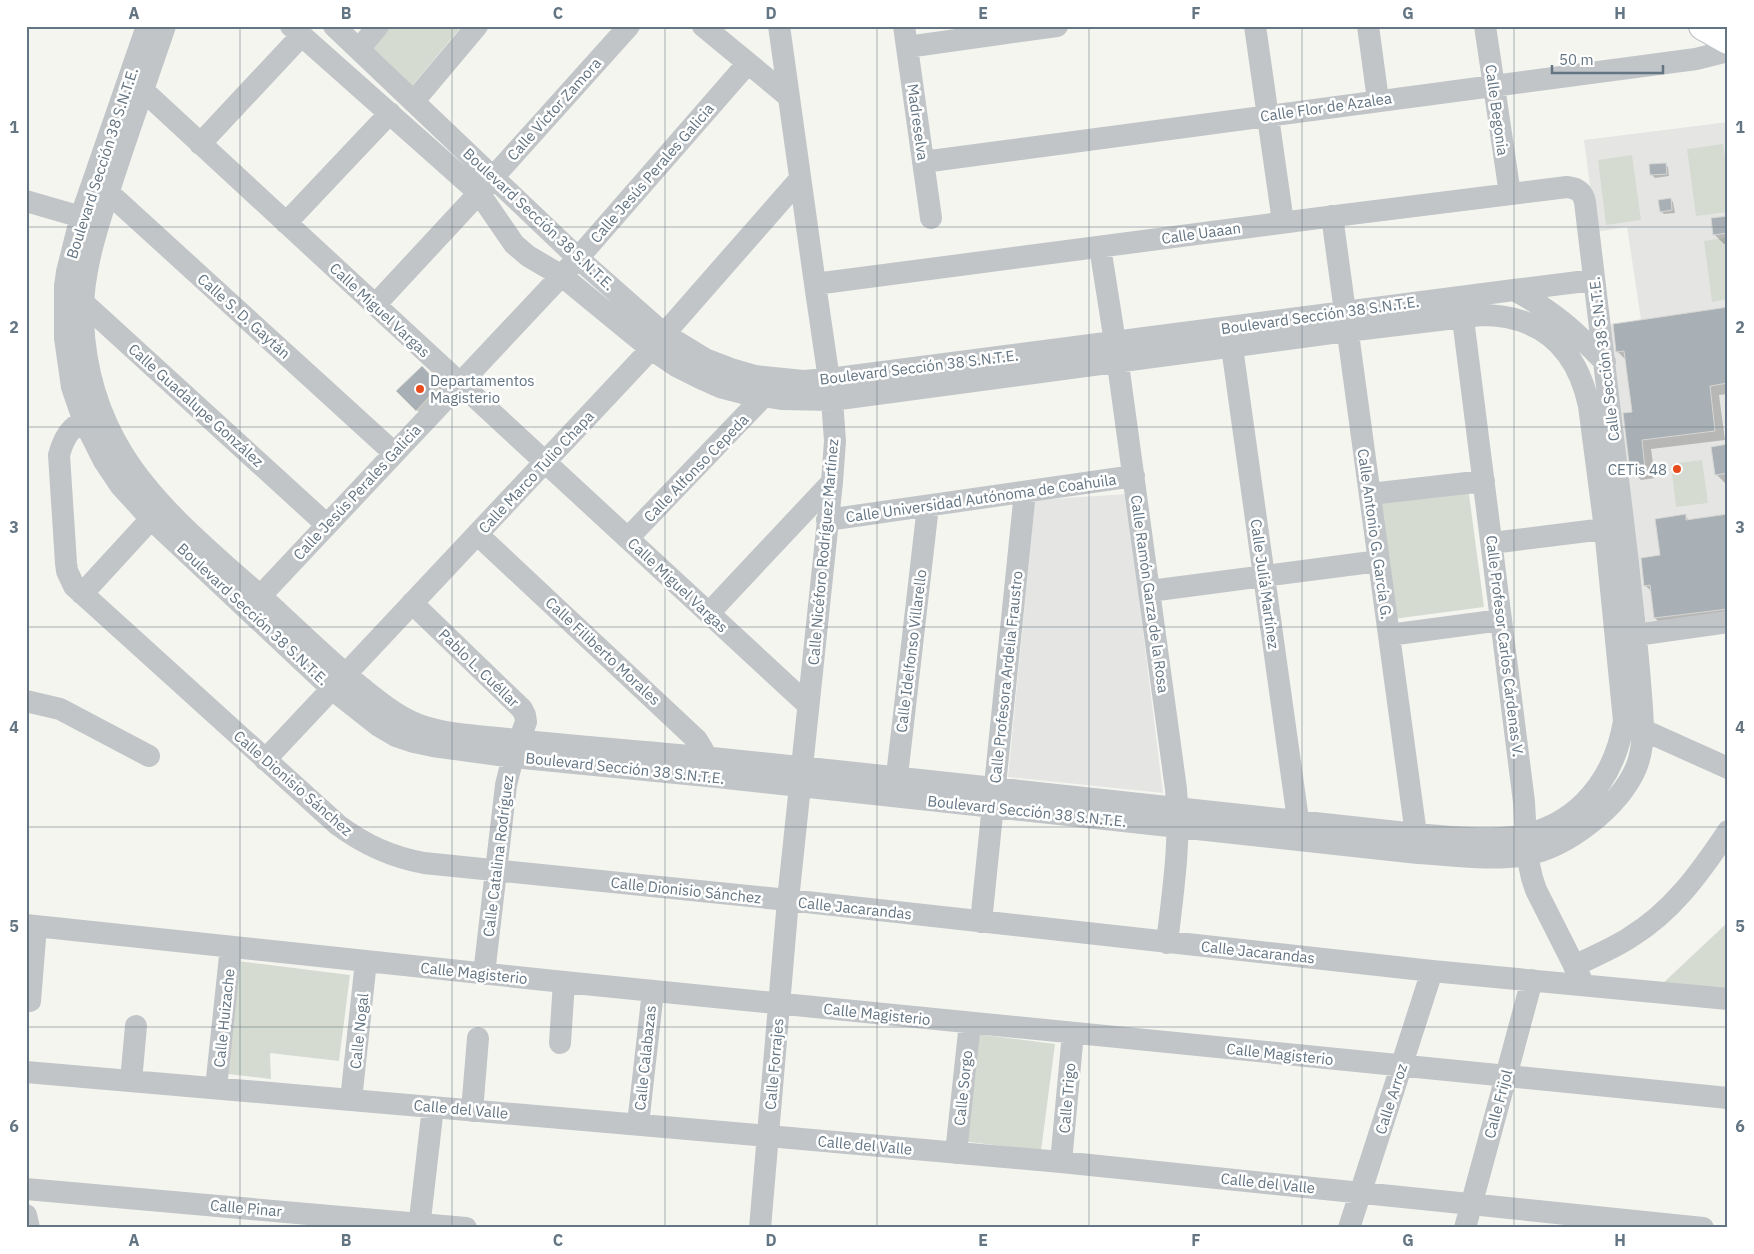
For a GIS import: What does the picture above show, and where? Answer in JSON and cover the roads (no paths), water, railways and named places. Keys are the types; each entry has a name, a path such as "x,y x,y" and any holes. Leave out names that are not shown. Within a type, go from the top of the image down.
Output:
{"main road":[{"path":"1703,26 1728,40"}],"street":[{"name":"Boulevard Sección 38 S.N.T.E.","path":"136,84 147,26"},
{"name":"Boulevard Sección 38 S.N.T.E.","path":"165,26 136,84 90,219 67,272 64,338 72,387 138,476 157,512 339,681 379,726 396,736 434,746 516,749 713,767 1300,830 1417,844 1484,858 1527,844 1572,836 1594,821 1613,803 1636,768 1642,747 1633,726"},
{"name":"Boulevard Sección 38 S.N.T.E.","path":"334,26 414,101 487,184 514,244 528,256 562,276 658,342 755,376 803,381 831,390"},
{"path":"358,50 378,26"},
{"path":"414,101 477,26"},
{"name":"Calle Víctor Zamora","path":"375,305 629,26"},
{"path":"703,26 789,97"},
{"name":"Calle Nicéforo Rodríguez Martínez","path":"779,26 831,390 835,440 788,900"},
{"path":"906,37 1057,26"},
{"path":"1255,26 1283,222"},
{"path":"1368,26 1378,100"},
{"name":"Calle Begonia","path":"1485,26 1510,194"},
{"name":"Boulevard Sección 38 S.N.T.E.","path":"296,31 390,113 487,184 578,258 658,342 676,366 720,387 763,397 806,401 831,390 1461,307 1514,290 1594,280"},
{"path":"200,144 296,31"},
{"name":"Madreselva","path":"906,37 931,218"},
{"name":"Calle Flor de Azalea","path":"923,162 1696,59 1728,51"},
{"name":"Calle Jesús Perales Galicia","path":"254,603 562,276 748,63"},
{"name":"Calle Miguel Vargas","path":"136,84 808,705"},
{"path":"286,223 390,113"},
{"name":"Calle Marco Tulio Chapa","path":"265,760 658,342 800,179"},
{"name":"Calle S. D. Gaytán","path":"101,186 394,453"},
{"name":"Calle Uaaan","path":"815,284 1283,222 1567,187 1575,188 1584,197"},
{"name":"Calle Sección 38 S.N.T.E.","path":"1584,197 1605,362 1614,528 1633,726"},
{"path":"26,201 90,219"},
{"name":"Calle Antonio G. García G.","path":"1332,216 1417,844"},
{"name":"Boulevard Sección 38 S.N.T.E.","path":"90,219 90,261 83,302 92,415"},
{"name":"Calle Ramón Garza de la Rosa","path":"1100,247 1117,353 1150,591 1178,818 1178,848 1167,943"},
{"name":"Calle Guadalupe González","path":"65,286 327,525"},
{"path":"1514,290 1534,300 1564,322 1605,362"},
{"name":"Boulevard Sección 38 S.N.T.E.","path":"1461,307 1513,318 1537,327 1558,342"},
{"name":"Calle Profesor Carlos Cárdenas V.","path":"1461,307 1524,802 1529,867 1536,890 1579,975"},
{"name":"Calle Juliá Martínez","path":"1230,337 1300,830"},
{"name":"Calle Sección 38 S.N.T.E.","path":"1558,342 1576,366 1586,391 1636,635 1633,726"},
{"name":"Calle Alfonso Cepeda","path":"628,538 763,397"},
{"name":"Calle Dionisio Sánchez","path":"92,415 68,432 62,442 59,455 67,571 74,586 338,825 369,846 404,860 424,864 788,900"},
{"name":"Calle Universidad Autónoma de Coahuila","path":"827,520 1134,476"},
{"path":"1370,494 1484,481"},
{"path":"709,613 832,482"},
{"name":"Calle Profesora Ardelia Fraustro","path":"981,922 1025,492"},
{"name":"Calle Idelfonso Villarello","path":"895,787 928,506"},
{"path":"82,594 157,512"},
{"path":"1492,544 1614,528"},
{"name":"Calle Filiberto Morales","path":"478,534 697,740 713,767"},
{"path":"1150,591 1379,561"},
{"name":"Pablo L. Cuéllar","path":"412,603 522,709 526,722 516,749"},
{"path":"1390,635 1501,620"},
{"path":"1636,635 1728,622"},
{"path":"26,701 60,709 149,756"},
{"path":"1633,726 1728,768"},
{"name":"Calle Catalina Rodríguez","path":"484,974 506,785 516,749"},
{"path":"1579,975 1647,926 1670,906 1690,885 1728,831"},
{"name":"Calle Jacarandas","path":"788,900 1432,971 1532,980 1579,975 1728,999"},
{"name":"Calle Forrajes","path":"760,1228 788,900"},
{"path":"30,1001 31,925"},
{"name":"Calle Magisterio","path":"31,925 484,974 1728,1098"},
{"name":"Calle Huizache","path":"216,1088 231,947"},
{"name":"Calle Nogal","path":"351,1100 366,961"},
{"name":"Calle Arroz","path":"1349,1228 1432,971"},
{"name":"Calle Frijol","path":"1465,1228 1532,980"},
{"path":"560,1043 564,982"},
{"name":"Calle Calabazas","path":"638,1124 652,991"},
{"name":"Calle Sorgo","path":"956,1153 970,1023"},
{"path":"132,1081 136,1026"},
{"name":"Calle Trigo","path":"1062,1162 1073,1033"},
{"path":"472,1110 478,1038"},
{"name":"Calle del Valle","path":"26,1072 1062,1162 1703,1228"},
{"path":"420,1226 432,1107"},
{"name":"Calle Pinar","path":"26,1189 420,1226 466,1228"},
{"path":"26,1216 29,1228"}],"place":[{"name":"Departamentos Magisterio","path":"420,389"},
{"name":"CETis 48","path":"1677,469"}]}
